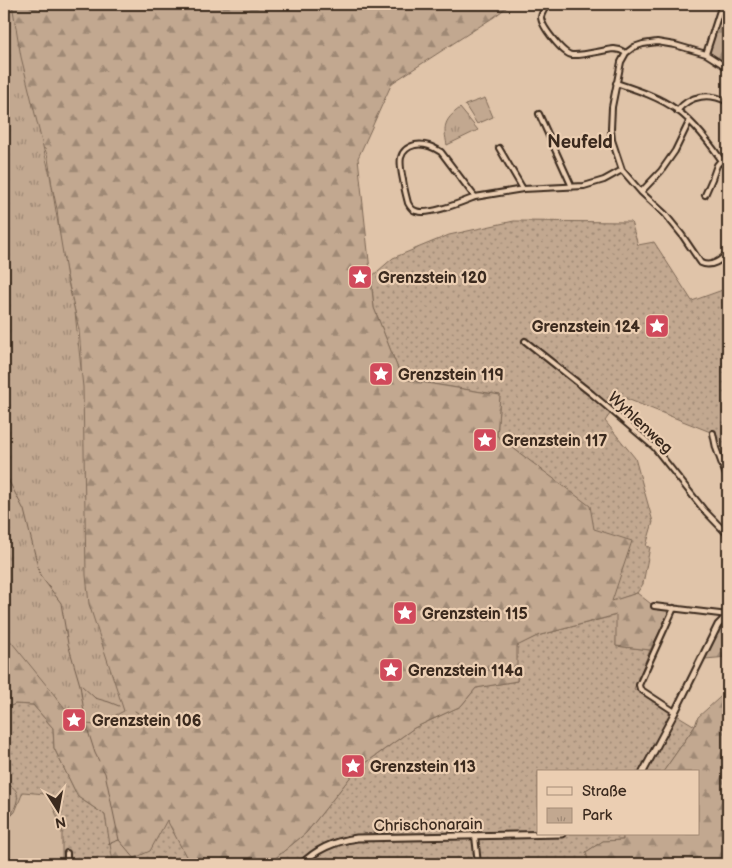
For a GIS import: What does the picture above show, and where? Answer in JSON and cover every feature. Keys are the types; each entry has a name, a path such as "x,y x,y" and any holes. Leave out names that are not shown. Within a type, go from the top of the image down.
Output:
{"street":[{"path":"548,4 541,16 542,23 564,51 573,55 614,49 626,54"},
{"path":"706,54 722,4"},
{"path":"728,68 706,54 675,45 656,42 634,47 621,62 610,120 612,140 622,170 641,192 665,214 701,263 705,265 714,264 728,252"},
{"path":"616,82 646,93 677,111 711,144 728,170"},
{"path":"677,111 683,103 695,98 714,98 728,102"},
{"path":"538,114 572,187"},
{"path":"641,192 661,171 675,151 689,122"},
{"path":"475,197 441,152 435,148 419,144 410,146 403,152 400,158 400,165 408,203 415,211 422,213 442,209 475,197 523,188 572,187 594,184 622,170"},
{"path":"499,148 523,188"},
{"path":"705,195 717,165 722,159"},
{"name":"Wyhlenweg","path":"525,341 592,394 654,447 704,510 728,535"},
{"path":"713,433 716,448 728,481"},
{"path":"654,606 728,615"},
{"path":"674,608 639,685 640,689 675,712"},
{"path":"644,770 718,625 728,615"},
{"name":"Chrischonarain","path":"302,864 308,858 333,843 357,838 537,835"},
{"path":"476,836 478,864"},
{"path":"67,853 67,864"}],"shaded area":[{"path":"23,792 45,794 49,797 62,829 62,864 4,864 4,830 9,818 15,812"}],"green space":[{"path":"4,4 511,4 392,83 358,158 374,308 402,379 500,395 497,436 590,506 594,529 632,541 612,601 637,593 655,607 671,610 650,650 616,646 616,615 537,636 517,646 517,681 476,688 461,706 414,728 356,770 306,833 268,864 190,864 167,820 150,851 126,862 113,862 105,815 78,797 54,748 53,728 33,705 15,704 4,709 4,211 81,378 81,354 79,330 61,249 57,209 48,158 45,149 36,144"},
{"path":"4,4 12,4 21,57 50,175 67,278 75,312 83,387 86,575 89,604 124,711 96,725 77,723 4,633"},
{"path":"722,4 728,4 728,68 706,54"},
{"path":"485,98 493,117 477,124 465,105"},
{"path":"460,108 478,130 447,145 446,124 451,116"},
{"path":"514,221 631,222 638,245 654,242 692,301 728,288 728,480 713,433 622,397 605,421 635,458 653,522 646,546 650,547 643,584 637,593 611,602 589,506 497,436 500,395 402,379 374,308 371,277 393,258 449,235"},
{"path":"617,615 616,646 650,650 634,689 695,726 664,770 537,770 537,836 623,836 623,840 603,841 586,852 589,864 268,864 306,833 356,770 414,728 461,706 476,688 517,681 516,646 537,636"},
{"path":"728,621 728,657 705,659 721,626"},
{"path":"728,690 728,864 589,864 586,852 603,841 623,840 623,836 700,836 700,770 664,770 695,726 698,717"},
{"path":"15,704 33,705 53,728 54,748 78,797 105,815 114,861 167,819 190,864 62,864 62,829 49,796 45,794 23,792 15,812 9,818 17,802 8,785 4,784 4,709"},
{"path":"4,784 16,791 17,797 14,810 4,829"}],"waterway":[{"path":"4,472 24,510 40,575 61,603 68,644 80,685 88,731 99,761"},
{"path":"81,685 95,698 119,706"},
{"path":"102,768 105,773 119,840 137,861"},
{"path":"108,844 119,840"}],"place":[{"name":"Grenzstein 120","path":"360,277"},
{"name":"Grenzstein 124","path":"657,326"},
{"name":"Grenzstein 119","path":"381,374"},
{"name":"Grenzstein 117","path":"485,440"},
{"name":"Grenzstein 115","path":"405,613"},
{"name":"Grenzstein 114a","path":"391,670"},
{"name":"Grenzstein 106","path":"74,720"},
{"name":"Grenzstein 113","path":"353,766"}],"district":[{"name":"Neufeld","path":"580,142"}]}
